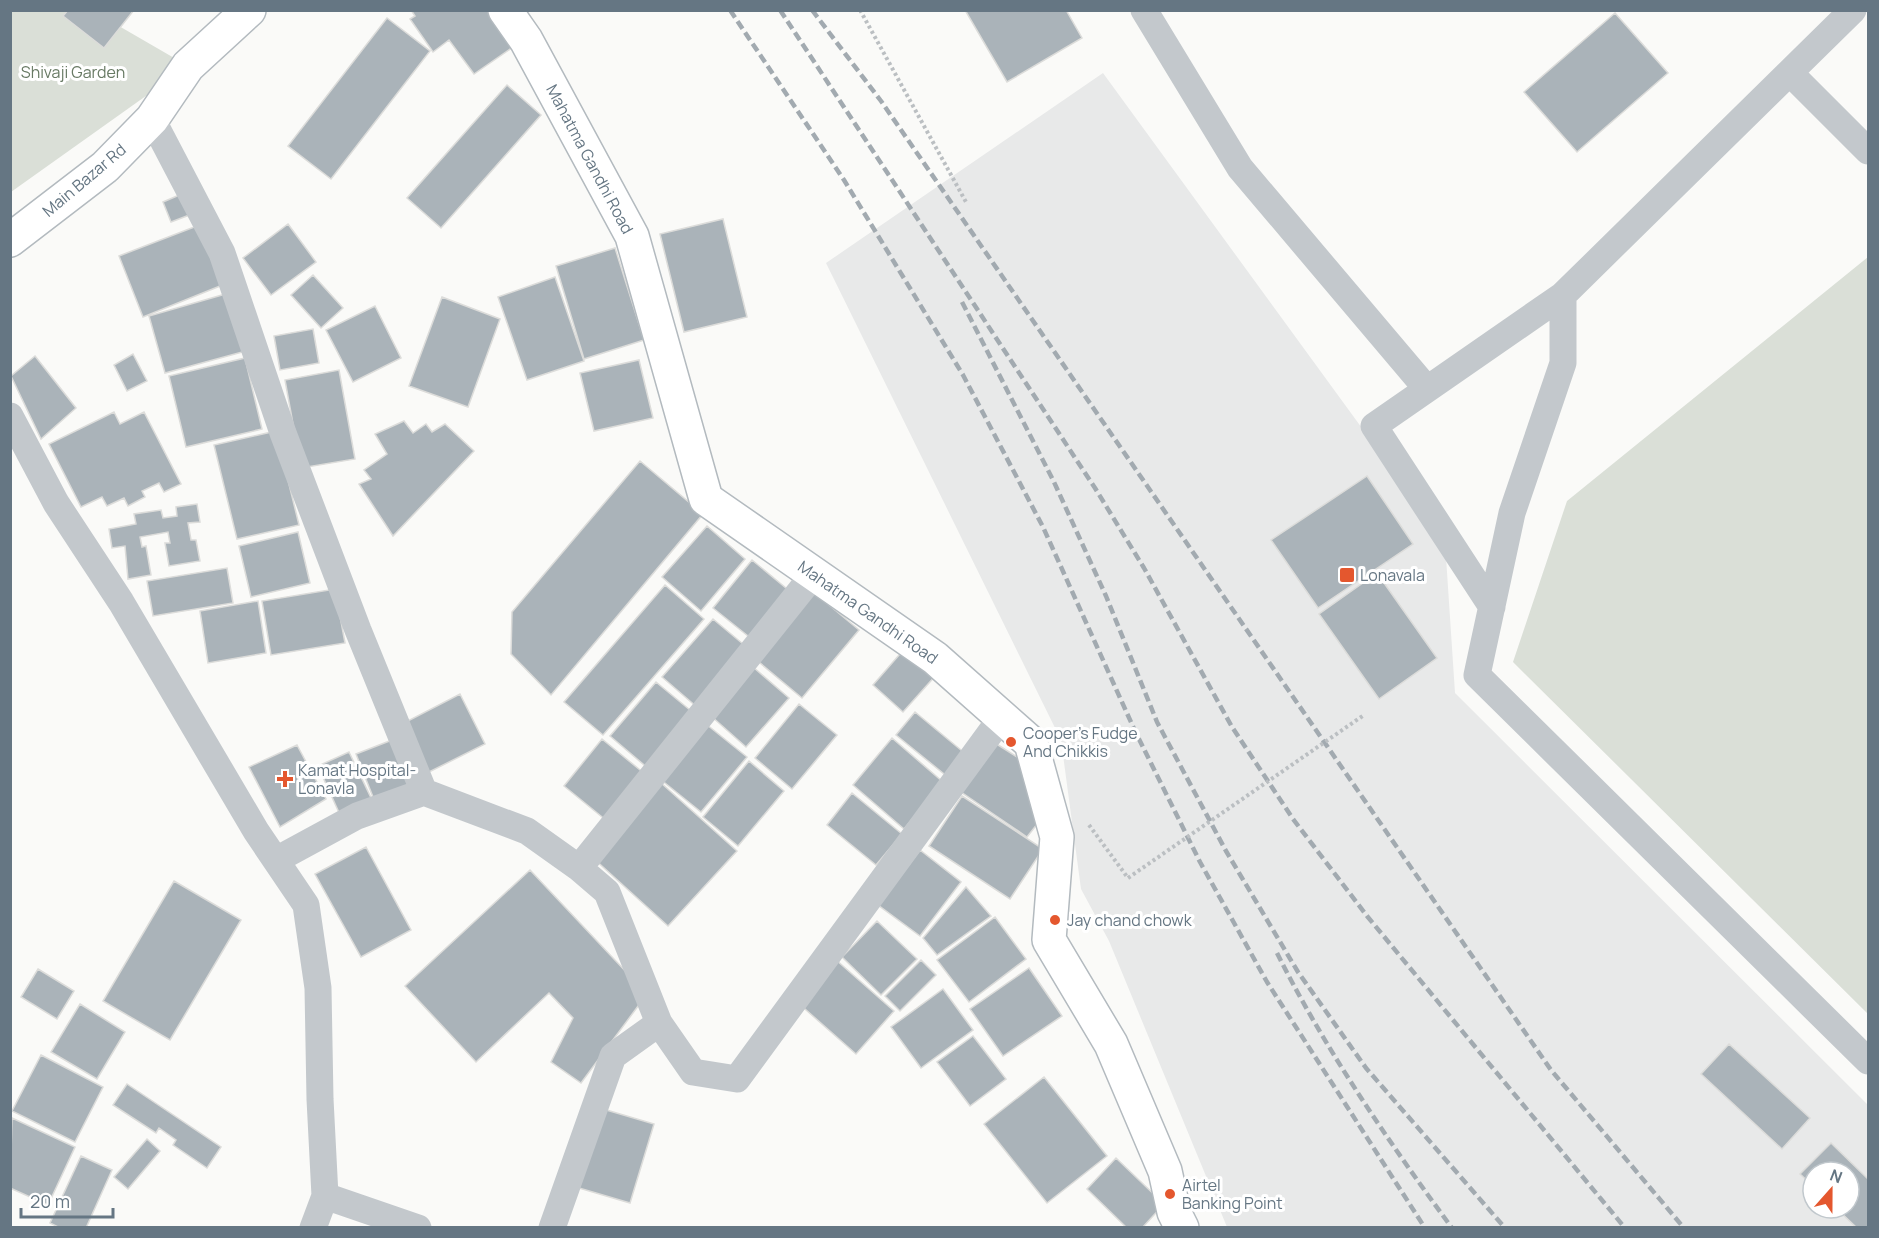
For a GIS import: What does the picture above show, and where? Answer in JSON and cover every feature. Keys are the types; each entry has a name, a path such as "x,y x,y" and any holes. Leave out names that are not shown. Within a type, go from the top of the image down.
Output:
{"main road":[{"name":"Main Bazar Rd","path":"10,240 105,167 152,119 188,66 249,10"},
{"name":"Mahatma Gandhi Road","path":"505,10 526,40 632,236 706,499 935,657 1030,743 1057,837 1049,940 1111,1044 1165,1171 1174,1222"}],"street":[{"path":"1144,10 1240,168 1427,389"},
{"path":"1492,607 1374,426 1563,295 1791,74 1853,10"},
{"path":"1791,74 1869,152"},
{"path":"152,119 222,253 287,444 358,630 424,792"},
{"path":"1563,295 1563,363 1512,513 1477,675 1869,1061"},
{"path":"10,416 56,503 121,602 194,730 306,905 318,988 325,1196 313,1227"},
{"path":"579,868 814,574"},
{"path":"276,860 357,816 424,792 527,831 579,868 607,892 659,1023 693,1072 737,1079 1002,717"},
{"path":"552,1227 613,1056 659,1023"},
{"path":"325,1196 418,1227"}],"path":[{"path":"860,10 966,202"},
{"path":"1086,822 1128,878 1364,716"}],"shaded area":[{"path":"1103,73 1445,542 1455,693 1868,1105 1868,1227 1227,1227 1109,941 1081,889 1061,740 826,263"}],"green space":[{"name":"Shivaji Garden","path":"11,11 93,11 188,66 11,192"},
{"path":"1868,257 1868,1014 1513,662 1567,501"}],"building":[{"path":"68,10 134,10 104,48 63,16"},
{"path":"411,10 491,10 516,45 474,74 449,40 433,52 410,19 415,16"},
{"path":"965,10 1066,10 1082,38 1007,82"},
{"path":"1615,13 1668,73 1577,152 1524,92"},
{"path":"387,18 430,51 331,179 288,146"},
{"path":"507,85 541,115 441,228 407,198"},
{"path":"184,193 192,214 171,222 163,202"},
{"path":"723,219 747,317 684,332 660,234"},
{"path":"202,224 225,284 143,317 119,256"},
{"path":"288,224 316,262 271,295 243,258"},
{"path":"615,248 644,340 584,359 556,266"},
{"path":"313,275 343,308 321,328 291,295"},
{"path":"555,277 584,361 527,380 498,297"},
{"path":"229,293 246,351 165,373 149,316"},
{"path":"442,297 500,319 468,407 409,386"},
{"path":"375,306 401,358 353,382 326,330"},
{"path":"313,329 319,363 280,370 274,336"},
{"path":"133,354 147,381 127,391 114,365"},
{"path":"35,356 76,408 41,439 11,376"},
{"path":"245,358 262,429 186,447 169,376"},
{"path":"639,360 653,418 594,431 580,373"},
{"path":"339,370 355,459 301,468 285,380"},
{"path":"114,412 120,424 144,412 181,484 164,492 159,483 142,491 145,497 128,506 124,498 107,506 102,497 81,507 49,444"},
{"path":"404,421 413,433 426,424 432,432 445,424 474,451 393,536 359,484 371,479 364,470 387,454 375,434"},
{"path":"276,431 299,525 237,539 214,445"},
{"path":"640,461 703,514 551,695 511,654 512,612"},
{"path":"1367,476 1413,544 1318,608 1271,540"},
{"path":"197,504 200,522 188,523 191,540 196,540 200,561 169,566 165,543 170,543 168,532 140,537 142,547 146,546 151,575 128,579 125,546 112,548 109,529 136,524 134,514 161,510 163,518 177,516 176,507"},
{"path":"707,526 745,559 701,611 662,577"},
{"path":"298,532 310,583 251,597 239,546"},
{"path":"752,560 792,593 753,640 713,608"},
{"path":"227,568 233,603 153,616 147,581"},
{"path":"1377,573 1437,658 1379,699 1319,614"},
{"path":"665,585 704,619 603,735 564,702"},
{"path":"335,589 345,643 271,655 262,601"},
{"path":"811,590 859,630 802,698 754,658"},
{"path":"258,601 266,653 208,663 200,611"},
{"path":"713,619 749,649 698,708 662,677"},
{"path":"906,647 937,674 903,712 873,685"},
{"path":"753,667 789,698 746,747 711,716"},
{"path":"656,682 696,715 650,770 610,736"},
{"path":"460,694 485,744 425,774 400,725"},
{"path":"799,704 837,735 792,789 755,758"},
{"path":"915,712 967,755 949,778 896,735"},
{"path":"706,724 747,757 701,812 660,779"},
{"path":"892,738 943,782 904,829 853,785"},
{"path":"602,739 645,774 607,821 564,786"},
{"path":"392,740 411,788 375,802 356,754"},
{"path":"995,743 1031,766 1038,823 1027,837 961,792"},
{"path":"297,745 326,799 280,827 249,767"},
{"path":"349,752 373,802 341,817 318,766"},
{"path":"749,761 784,791 738,846 703,817"},
{"path":"660,782 737,851 668,926 592,857"},
{"path":"852,793 902,834 876,865 827,825"},
{"path":"962,796 1043,849 1010,899 929,846"},
{"path":"366,847 411,930 361,957 315,874"},
{"path":"920,850 961,882 920,936 878,905"},
{"path":"530,870 647,994 581,1083 551,1062 573,1018 549,993 476,1062 405,986"},
{"path":"174,881 241,920 170,1040 103,1001"},
{"path":"966,887 991,916 937,955 923,938"},
{"path":"995,917 1026,959 969,1002 937,960"},
{"path":"877,921 917,959 881,995 842,957"},
{"path":"835,959 894,1011 856,1054 797,1002"},
{"path":"921,960 936,975 900,1011 885,996"},
{"path":"1029,968 1062,1016 1003,1056 970,1009"},
{"path":"38,969 74,991 57,1019 21,997"},
{"path":"943,989 973,1030 921,1068 891,1027"},
{"path":"80,1004 125,1032 97,1079 51,1052"},
{"path":"973,1036 1006,1079 970,1106 937,1062"},
{"path":"1729,1044 1810,1118 1782,1149 1701,1074"},
{"path":"41,1055 103,1087 75,1142 12,1111"},
{"path":"1044,1077 1107,1156 1047,1203 984,1124"},
{"path":"127,1084 221,1147 207,1168 173,1145 176,1140 159,1128 156,1133 113,1105"},
{"path":"603,1109 654,1124 630,1203 579,1188"},
{"path":"12,1118 75,1147 48,1205 10,1188"},
{"path":"147,1139 160,1151 128,1189 114,1177"},
{"path":"1831,1143 1848,1160 1814,1160"},
{"path":"81,1156 112,1170 86,1228 60,1228 50,1223"},
{"path":"1116,1158 1164,1204 1142,1228 1127,1228 1087,1189"},
{"path":"1861,1172 1868,1179 1868,1228 1857,1228 1849,1220 1861,1220"}],"railway":[{"path":"730,10 844,180 963,375 1043,527 1135,731 1200,862 1267,982 1425,1228"},
{"path":"780,10 1095,488 1144,568 1232,727 1293,819 1367,916 1625,1228"},
{"path":"812,10 881,101 1551,1070 1684,1228"},
{"path":"962,302 1054,482 1106,596 1157,722 1226,851 1298,972 1366,1068 1505,1228"},
{"path":"1277,953 1358,1094 1452,1228"}],"place":[{"name":"Lonavala","path":"1347,575"},
{"name":"Cooper's Fudge And Chikkis","path":"1011,742"},
{"name":"Kamat Hospital- Lonavla","path":"285,779"},
{"name":"Jay chand chowk","path":"1055,920"},
{"name":"Airtel Banking Point","path":"1170,1194"}]}
